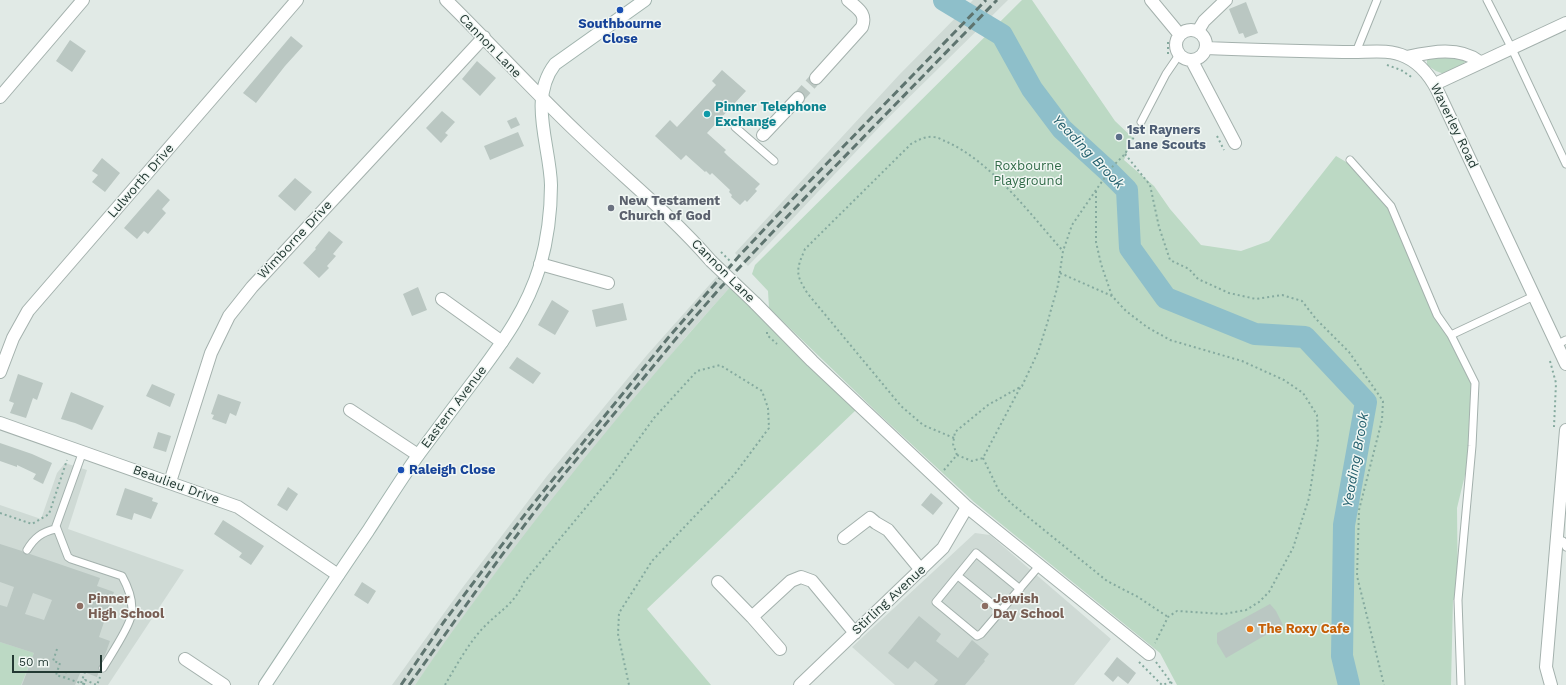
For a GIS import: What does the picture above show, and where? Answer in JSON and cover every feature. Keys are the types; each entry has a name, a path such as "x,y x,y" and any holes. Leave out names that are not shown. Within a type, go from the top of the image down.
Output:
{"street":[{"path":"0,97 83,0"},
{"name":"Lulworth Drive","path":"0,372 13,338 28,311 297,0"},
{"name":"Cannon Lane","path":"446,0 484,37 519,76 661,210 812,362 967,507 1150,654"},
{"name":"Eastern Avenue","path":"265,685 418,455 502,342 527,302 540,264 547,230 551,186 550,164 542,122 542,98 547,75 555,64 645,0"},
{"path":"816,78 862,27 864,14 848,0"},
{"path":"1151,0 1180,35"},
{"path":"1198,31 1204,21 1226,0"},
{"path":"1435,84 1566,23"},
{"path":"1188,30 1198,31 1205,38 1206,48 1201,57 1192,61 1183,59 1179,55 1176,43 1180,35 1188,30"},
{"name":"Wimborne Drive","path":"170,482 211,353 229,316 252,287 484,37"},
{"name":"Waverley Road","path":"1206,48 1356,52 1390,51 1407,57 1423,70 1435,84 1534,296 1562,342 1566,364"},
{"path":"1407,57 1435,52 1459,52 1472,56 1480,62"},
{"path":"1192,61 1234,144"},
{"path":"763,135 798,98"},
{"path":"540,264 608,283"},
{"path":"442,299 502,342"},
{"path":"350,410 418,455"},
{"name":"Beaulieu Drive","path":"0,423 238,507 338,575"},
{"path":"1551,685 1546,667 1561,543 1566,434"},
{"name":"Stirling Avenue","path":"800,685 943,548 967,507"},
{"path":"844,538 870,518 876,524 888,530 921,570"},
{"path":"752,617 787,585 801,577 812,581 855,633"},
{"path":"718,582 780,649"},
{"path":"185,659 224,685"}],"lane":[{"path":"1356,52 1376,0"},
{"path":"1487,0 1512,48 1566,164"},
{"path":"1141,122 1166,74 1179,55"},
{"path":"735,127 774,162"},
{"path":"754,144 763,135"},
{"path":"1350,160 1391,206 1437,315 1451,335 1475,384 1472,446 1458,600 1461,685"},
{"path":"1451,335 1534,296"},
{"path":"27,550 38,536 44,532 54,529 56,526 77,449"},
{"path":"56,526 68,557 122,576 128,590 132,608 131,619 103,668"},
{"path":"1020,589 976,553 936,602 951,616 977,636 981,634 1020,589 1039,566"},
{"path":"958,576 1001,611"}],"path":[{"path":"1022,386 988,406 955,432 953,444 957,455 972,461 983,458 1022,386 1038,352 1060,274 1063,251 1072,226 1096,190 1125,154 1141,122"},
{"path":"954,438 923,425 902,406 808,294 799,281 798,266 806,249 911,144 922,138 935,137 957,146 981,163 1004,185 1063,251"},
{"path":"1125,154 1150,185 1159,227 1170,260 1189,269 1198,279 1229,293 1256,299 1282,295 1302,301 1316,319 1349,352 1383,401 1382,420 1359,510 1357,576 1384,685"},
{"path":"1096,190 1096,242 1101,264 1112,296"},
{"path":"1060,274 1112,296 1126,311 1147,327 1170,340 1242,361 1284,380 1304,393 1317,415 1318,440 1309,498 1293,548 1269,592 1260,602 1246,610 1224,614 1177,611 1168,617 1150,654 1173,685"},
{"path":"445,685 460,659 483,628 506,609 518,595 524,582 612,476 654,418 697,371 720,365 762,391 768,408 769,428 734,475 652,561 619,613 618,634 629,685"},
{"path":"0,514 32,524 49,514 77,449"},
{"path":"942,472 957,455"},
{"path":"983,458 999,491 1012,504 1107,581 1138,597 1168,617"},
{"path":"52,664 58,649"},
{"path":"54,660 60,663 56,675 83,684"},
{"path":"83,684 85,680 97,685 103,668"},
{"path":"64,678 66,672"},
{"path":"83,684 85,672"}],"shaded area":[{"path":"973,0 1008,0 884,122 748,266 735,253 899,75"},
{"path":"719,274 731,286 685,338 491,579 415,685 392,685 460,591 547,476 647,355"},
{"name":"Pinner High School","path":"65,463 87,470 68,529 184,570 108,685 0,685 0,505 41,519 57,473"},
{"name":"Jewish Day School","path":"975,533 990,535 1111,639 1074,685 895,685 852,647"}],"green space":[{"name":"Roxbourne Playground","path":"1022,0 1032,0 1115,121 1133,138 1124,160 1154,186 1170,209 1201,245 1241,251 1269,241 1336,156 1348,163 1391,206 1419,273 1475,383 1472,446 1457,508 1458,600 1453,600 1451,685 1177,685 1160,653 974,502 881,416 769,308 768,291 752,274 755,265"},
{"path":"1427,57 1463,57 1465,61 1464,64 1444,74 1427,65"},
{"path":"731,286 856,410 647,609 711,685 415,685 489,581 527,531 647,382"},
{"path":"0,642 34,653 21,685 0,685"}],"building":[{"path":"1246,2 1258,33 1245,38 1243,33 1239,34 1229,9"},
{"path":"291,36 303,46 256,103 243,93"},
{"path":"70,40 86,51 72,72 56,61"},
{"path":"477,61 496,78 480,96 462,79"},
{"path":"722,70 746,91 707,133 726,150 724,152 728,156 760,184 755,189 757,191 747,202 745,200 740,205 731,197 732,195 729,192 730,190 712,173 710,175 706,171 705,172 686,155 681,160 655,136 670,120 677,127 716,85 712,81"},
{"path":"442,111 455,122 445,133 448,135 441,143 426,128"},
{"path":"516,117 520,125 511,129 507,121"},
{"path":"518,132 524,146 490,160 484,146"},
{"path":"102,158 120,173 105,192 92,182 98,175 92,171"},
{"path":"295,178 312,192 295,211 278,196"},
{"path":"158,189 170,200 162,209 166,213 148,234 144,231 137,239 124,228"},
{"path":"329,231 343,242 333,254 336,256 327,266 329,268 319,278 303,263 316,249 315,248"},
{"path":"418,287 427,310 412,316 403,294"},
{"path":"552,300 569,311 555,335 538,325"},
{"path":"623,303 627,320 596,327 592,310"},
{"path":"517,357 541,373 533,384 509,368"},
{"path":"18,374 43,383 37,400 33,398 26,418 10,413 14,403 9,401"},
{"path":"152,384 175,394 170,407 146,396"},
{"path":"71,392 104,406 92,430 61,419"},
{"path":"218,394 241,402 236,416 230,413 226,424 212,419 214,415 211,414"},
{"path":"158,432 171,436 166,452 153,448"},
{"path":"0,443 32,454 52,463 43,484 33,479 36,474 17,465 17,467 0,461"},
{"path":"288,487 298,494 287,511 277,505"},
{"path":"125,488 153,498 152,501 158,503 151,519 134,513 132,520 116,515"},
{"path":"931,493 943,503 933,515 921,505"},
{"path":"223,520 264,546 251,565 239,557 242,553 214,534"},
{"name":"Pinner High School","path":"0,544 22,551 25,554 30,554 100,578 97,586 114,592 99,637 110,641 99,666 97,677 81,671 75,685 22,685 34,653 0,642 0,605 7,607 14,587 0,582","holes":["33,593 52,600 44,620 25,614"]},
{"path":"362,582 376,591 368,604 354,595"},
{"name":"The Roxy Cafe","path":"1270,604 1276,611 1283,625 1226,658 1217,643 1217,633"},
{"path":"919,616 941,634 936,641 958,658 972,640 989,654 965,685 934,685 938,680 915,661 908,669 888,653"},
{"path":"1117,657 1136,673 1128,684 1118,676 1113,682 1104,674"}],"waterway":[{"name":"Yeading Brook","path":"944,0 1002,35 1032,89 1062,129 1127,190 1130,248 1166,298 1255,334 1305,337 1366,402 1344,525 1342,656 1349,685"}],"tunnel":[{"path":"798,98 816,78"}],"railway":[{"path":"401,685 443,623 529,509 668,338 740,255 803,188 986,0"},
{"path":"409,685 499,559 548,494 679,335 722,286 817,185 997,0"}],"place":[{"name":"Southbourne Close","path":"620,10"},
{"name":"Pinner Telephone Exchange","path":"707,114"},
{"name":"1st Rayners Lane Scouts","path":"1119,137"},
{"name":"New Testament Church of God","path":"611,208"},
{"name":"Raleigh Close","path":"401,470"},
{"name":"Pinner High School","path":"80,606"},
{"name":"Jewish Day School","path":"985,606"},
{"name":"The Roxy Cafe","path":"1250,629"}]}
